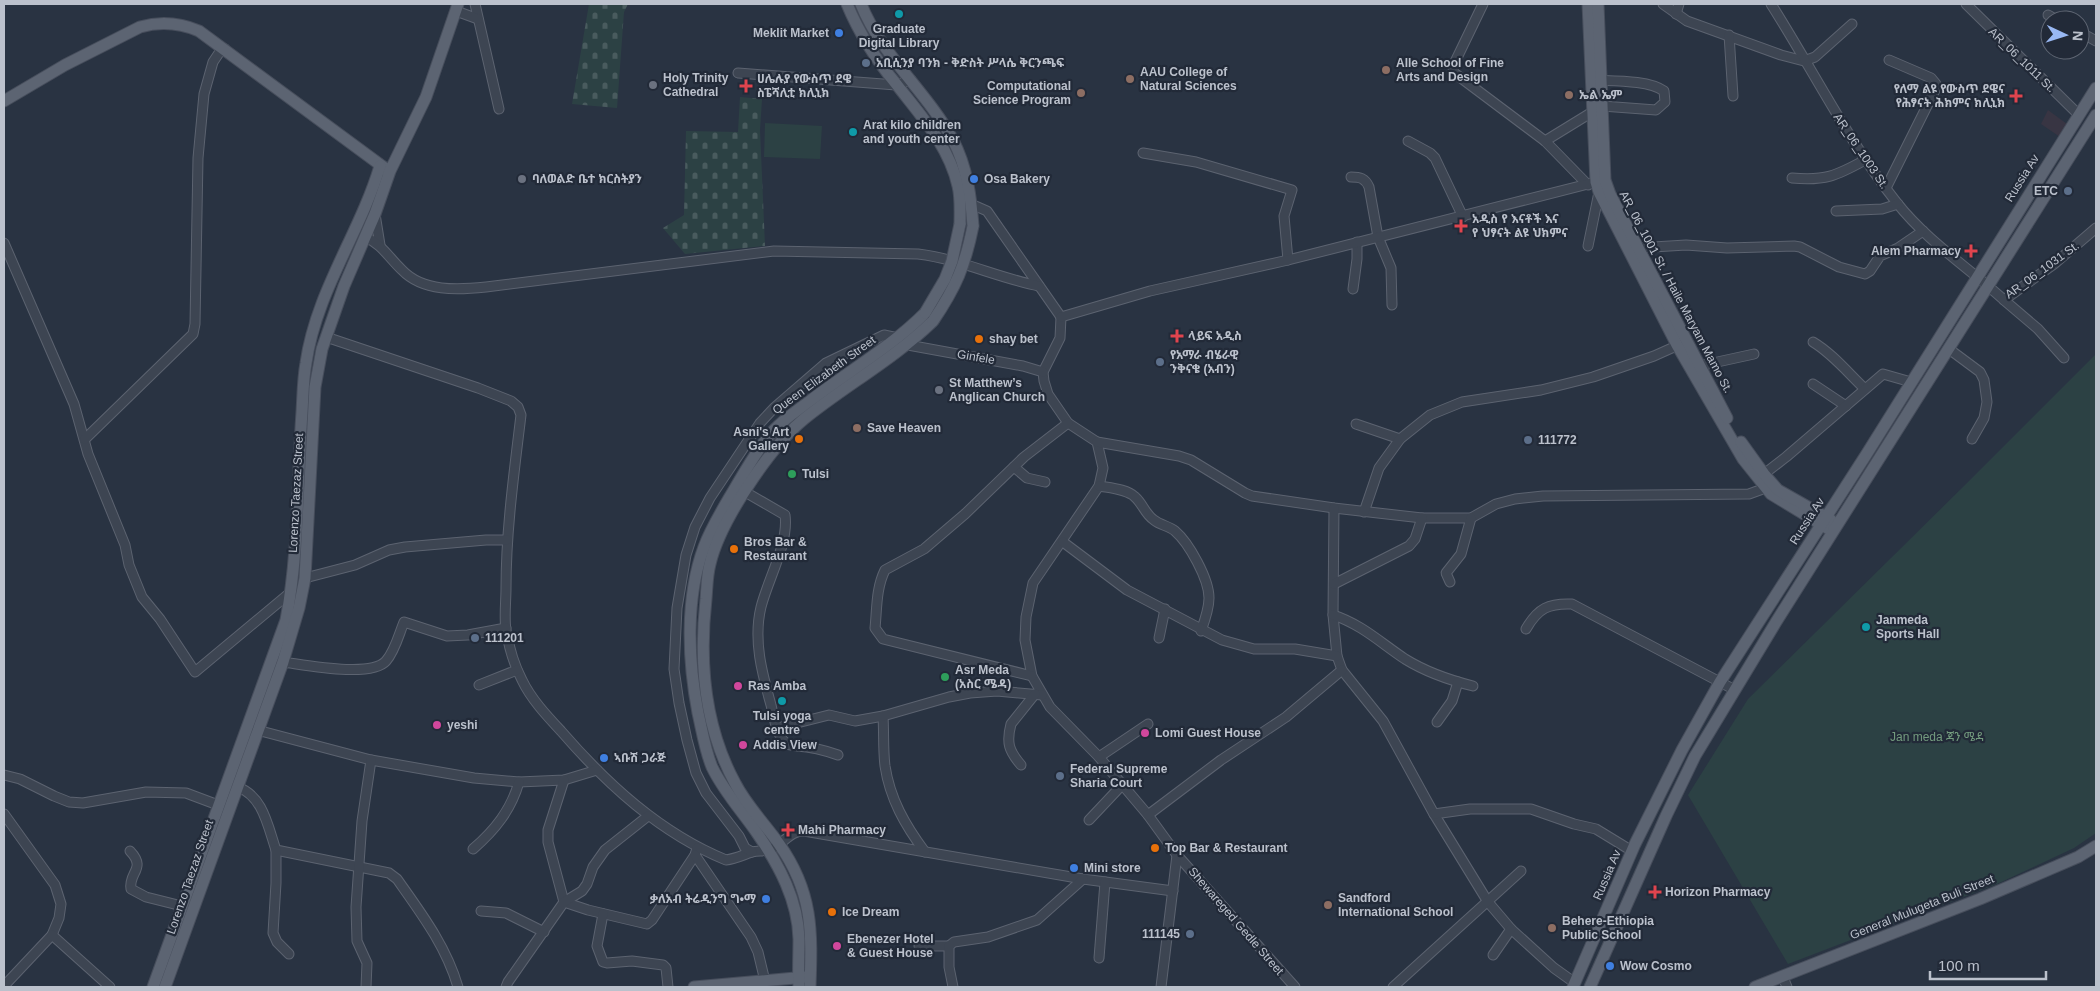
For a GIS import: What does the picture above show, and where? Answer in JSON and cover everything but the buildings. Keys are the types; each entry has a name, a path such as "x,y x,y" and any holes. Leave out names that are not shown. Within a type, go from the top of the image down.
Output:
{"main road":[{"name":"Queen Elizabeth Street","path":"804,982 809,911 803,888 795,869 736,787 726,768 715,734 704,682 702,652 710,564 740,489 759,449 774,430 830,386 929,317 952,261 960,224 958,185 943,149 931,128 896,85 866,41 847,4"},
{"name":"Queen Elizabeth Street","path":"804,982 793,898 784,876 756,830 730,798 712,766 703,737 691,668 692,610 699,561 705,544 740,489 780,443 804,420 908,345 959,280 967,256 973,226 971,204 964,167 954,142 941,121 877,34 861,4"},
{"path":"1588,4 1596,80"},
{"name":"AR_06_1001 St. / Haile Maryam Mamo St.","path":"1598,4 1596,80 1597,185 1610,194 1682,343 1699,366 1709,393 1764,474 1770,487 1778,490 1836,529"},
{"name":"Lorenzo Taezaz Street","path":"153,987 286,620 297,536 306,363 317,317 328,286 367,202 426,97 457,7"},
{"path":"4,101 74,60 127,33 151,24 174,23 199,31 385,168"},
{"name":"Russia Av","path":"1574,985 1632,851 1682,750 1720,682 2096,88"},
{"path":"1590,987 1696,756 1735,690 2096,115"},
{"name":"Lorenzo Taezaz Street","path":"165,987 283,662 299,608 305,578 315,387 326,337 344,286 375,214 385,168"},
{"path":"1597,185 1743,459 1770,487"},
{"path":"205,841 216,846"},
{"name":"General Mulugeta Buli Street","path":"1755,987 1785,982 2078,857 2096,846"},
{"path":"1623,870 1639,877"},
{"path":"694,987 764,981 804,982"}],"street":[{"path":"475,4 499,109"},
{"path":"1483,4 1454,64 1453,72 1545,141 1597,185"},
{"path":"1663,4 1687,21 1781,55 1804,61 1816,57 1852,24"},
{"path":"1676,14 1679,4"},
{"name":"AR_06_1003 St.","path":"1773,4 1835,114 1886,188 1923,231 1976,277"},
{"name":"AR_06_1011 St.","path":"1966,4 2079,115"},
{"path":"457,7 478,19"},
{"path":"1729,35 1733,96"},
{"path":"84,439 193,334 195,324 198,158 204,94 213,62 219,53 225,49"},
{"path":"1886,188 1913,136 1935,90 1936,84 1931,78 1889,60"},
{"path":"738,73 896,85 911,80"},
{"path":"1545,141 1597,108 1656,110 1665,102 1664,91 1658,87 1596,80"},
{"path":"1408,141 1430,153 1435,158 1463,217"},
{"path":"1142,153 1196,162 1292,190 1284,216 1288,260"},
{"path":"1792,178 1816,180 1839,175 1866,160"},
{"path":"1351,176 1361,177 1366,181 1378,237 1390,268 1392,305"},
{"path":"1061,317 1150,291 1288,260 1597,185"},
{"path":"1588,246 1597,185"},
{"path":"971,204 987,211 1061,317 1060,338 1043,372 1048,394 1068,423 1097,442 1179,456 1191,460 1245,494 1334,508 1422,518 1471,518 1496,504 1543,496 1726,495 1749,494 1770,487"},
{"path":"1836,211 1882,209 1898,204"},
{"path":"375,214 380,245"},
{"name":"AR_06_1031 St.","path":"1976,277 2004,300 2065,255 2096,228"},
{"path":"1637,248 1686,245 1727,248 1794,246 1800,247 1839,267 1865,274 1870,271 1880,256 1904,244 1923,231"},
{"path":"365,237 380,245 403,271 417,282 450,288 486,287 774,251 936,256 1017,282 1039,286"},
{"path":"1353,289 1357,242"},
{"path":"4,243 74,404 84,439 125,545 142,597 160,619 195,672 291,592"},
{"path":"2004,300 2038,329 2064,358"},
{"path":"752,852 745,848 739,836 706,793 696,773 687,740 674,669 677,608 686,555 695,527 710,498 760,423 774,408 826,362 884,334 898,338 908,345"},
{"path":"326,337 478,388 511,401 518,407 521,416 507,540 506,628 517,670 523,683 549,718 597,770 648,816 696,852 751,937 758,952 764,981"},
{"path":"1813,342 1832,355 1848,374 1865,389"},
{"path":"1364,512 1380,468 1400,439 1430,415 1462,402 1541,390 1593,378 1654,356 1682,343"},
{"name":"Ginfele","path":"908,345 1023,366 1043,372"},
{"path":"1949,349 1980,372 1984,380 1986,402 1984,418 1972,439"},
{"path":"1699,366 1754,354"},
{"path":"1764,474 1885,374 1911,382"},
{"path":"1813,384 1846,406"},
{"path":"1032,676 883,639 875,628 877,602 885,570 924,549 1014,467 1068,423"},
{"path":"1356,424 1400,439"},
{"name":"Shewareged Gedle Street","path":"1097,442 1103,468 1099,486 1063,542 1042,568 1033,583 1029,596 1025,640 1032,676 1038,694 1099,757 1148,814 1177,854 1295,987"},
{"path":"1014,467 1027,478 1045,482"},
{"path":"1099,486 1131,493 1146,514 1161,525 1174,530 1188,546 1206,580 1209,595 1209,608 1201,631"},
{"path":"740,489 786,515 787,527 761,608 758,630 761,666 777,728 782,738 790,745 816,748 838,755"},
{"path":"1334,508 1333,615 1336,656 1342,670 1383,721 1434,814 1488,902 1511,929 1574,985"},
{"path":"1334,584 1409,546 1415,540 1422,518"},
{"path":"1450,582 1446,573 1461,554 1471,518"},
{"path":"305,578 355,565 389,550 415,545 507,540"},
{"path":"1063,542 1127,590 1201,631 1236,645 1254,649 1295,649 1336,656"},
{"path":"1526,629 1533,617 1542,610 1556,603 1572,604 1735,690"},
{"path":"1159,638 1164,609"},
{"path":"1333,615 1359,626 1421,668 1473,686"},
{"path":"283,662 360,670 375,668 385,662 404,622 447,636 468,635 506,628"},
{"path":"479,685 517,670"},
{"path":"1148,814 1221,760 1286,717 1342,670"},
{"path":"1437,722 1452,701 1458,682"},
{"path":"777,728 829,715 855,721 883,716 949,697 970,693 997,691 1038,694"},
{"path":"1020,765 1008,746 1009,729 1011,724 1038,694"},
{"path":"883,716 885,764 889,788 898,811 924,852"},
{"path":"1099,757 1148,724"},
{"path":"257,730 371,760 474,778 519,782 564,780 597,770"},
{"path":"366,987 367,963 356,934 358,867 362,821 371,760"},
{"path":"4,775 20,778 69,802 83,803 146,792 186,793 218,805"},
{"path":"564,780 548,830 548,842 564,902"},
{"path":"473,849 490,834 504,815 514,799 519,782"},
{"path":"1089,820 1122,786"},
{"path":"237,787 253,795 260,807 276,850 273,933 277,942 289,954"},
{"path":"1434,814 1470,809 1531,809 1574,824 1596,829 1632,851"},
{"path":"4,814 55,885 61,904 59,918 52,935 6,981"},
{"path":"506,987 564,902 582,890 605,850 648,816"},
{"path":"696,852 726,860 752,852 769,851 798,830 804,830 1083,879 1173,891"},
{"path":"276,850 389,873 397,879 437,937 453,970 458,987"},
{"path":"130,851 136,857 138,868 130,884 131,889 146,897 182,906"},
{"path":"564,902 603,914 647,924 652,920 696,852"},
{"name":"Shewareged Gedle Street","path":"1161,987 1177,854"},
{"path":"1393,987 1521,871"},
{"path":"920,946 948,946 954,942 988,937 1037,920 1083,879"},
{"path":"1099,958 1105,882"},
{"path":"481,912 506,913 544,932"},
{"path":"603,914 597,946 603,962 607,964 632,961 663,966 666,968 668,987"},
{"path":"1493,955 1511,929"},
{"path":"52,935 110,987"},
{"path":"948,946 949,967 953,987"}],"shaded area":[{"path":"2048,110 2067,124 2063,139 2041,124"}],"green space":[{"path":"589,4 628,4 624,12 617,108 572,104"},
{"path":"740,97 762,99 760,130 765,246 685,254 663,228 684,215 686,131 738,132"},
{"path":"765,123 822,126 820,159 764,157"},
{"name":"Jan meda ጃን ሜዳ","path":"2096,354 2096,833 2074,848 1997,884 1788,964 1688,795 1748,699"}],"place":[{"name":"Graduate Digital Library","path":"899,14"},
{"name":"Meklit Market","path":"839,33"},
{"name":"አቢሲንያ ባንክ - ቅድስት ሥላሴ ቅርንጫፍ","path":"866,63"},
{"name":"Alle School of Fine Arts and Design","path":"1386,70"},
{"name":"AAU College of Natural Sciences","path":"1130,79"},
{"name":"Holy Trinity Cathedral","path":"653,85"},
{"name":"ሀሌሉያ የውስጥ ደዌ ስፔሻሊቲ ክሊኒክ","path":"746,86"},
{"name":"Computational Science Program","path":"1081,93"},
{"name":"ኤል ኤም","path":"1569,95"},
{"name":"የለማ ልዩ የውስጥ ደዌና የሕፃናት ሕክምና ክሊኒክ","path":"2016,96"},
{"name":"Arat kilo children and youth center","path":"853,132"},
{"name":"ባለወልድ ቤተ ክርስትያን","path":"522,179"},
{"name":"Osa Bakery","path":"974,179"},
{"name":"ETC","path":"2068,191"},
{"name":"አዲስ የ እናቶች እና የ ህፃናት ልዩ ህክምና","path":"1461,226"},
{"name":"Alem Pharmacy","path":"1971,251"},
{"name":"ላይፍ አዲስ","path":"1177,336"},
{"name":"shay bet","path":"979,339"},
{"name":"የአማራ ብሄራዊ ንቅናቄ (አብን)","path":"1160,362"},
{"name":"St Matthew’s Anglican Church","path":"939,390"},
{"name":"Save Heaven","path":"857,428"},
{"name":"Asni's Art Gallery","path":"799,439"},
{"name":"111772","path":"1528,440"},
{"name":"Tulsi","path":"792,474"},
{"name":"Bros Bar & Restaurant","path":"734,549"},
{"name":"Janmeda Sports Hall","path":"1866,627"},
{"name":"111201","path":"475,638"},
{"name":"Asr Meda (አስር ሜዳ)","path":"945,677"},
{"name":"Ras Amba","path":"738,686"},
{"name":"Tulsi yoga centre","path":"782,701"},
{"name":"yeshi","path":"437,725"},
{"name":"Lomi Guest House","path":"1145,733"},
{"name":"Addis View","path":"743,745"},
{"name":"ኣቡሽ ጋራጅ","path":"604,758"},
{"name":"Federal Supreme Sharia Court","path":"1060,776"},
{"name":"Mahi Pharmacy","path":"788,830"},
{"name":"Top Bar & Restaurant","path":"1155,848"},
{"name":"Mini store","path":"1074,868"},
{"name":"Horizon Pharmacy","path":"1655,892"},
{"name":"ቃለአብ ትሬዲንግ ግ•ማ","path":"766,899"},
{"name":"Sandford International School","path":"1328,905"},
{"name":"Ice Dream","path":"832,912"},
{"name":"Behere-Ethiopia Public School","path":"1552,928"},
{"name":"111145","path":"1190,934"},
{"name":"Ebenezer Hotel & Guest House","path":"837,946"},
{"name":"Wow Cosmo","path":"1610,966"}]}
